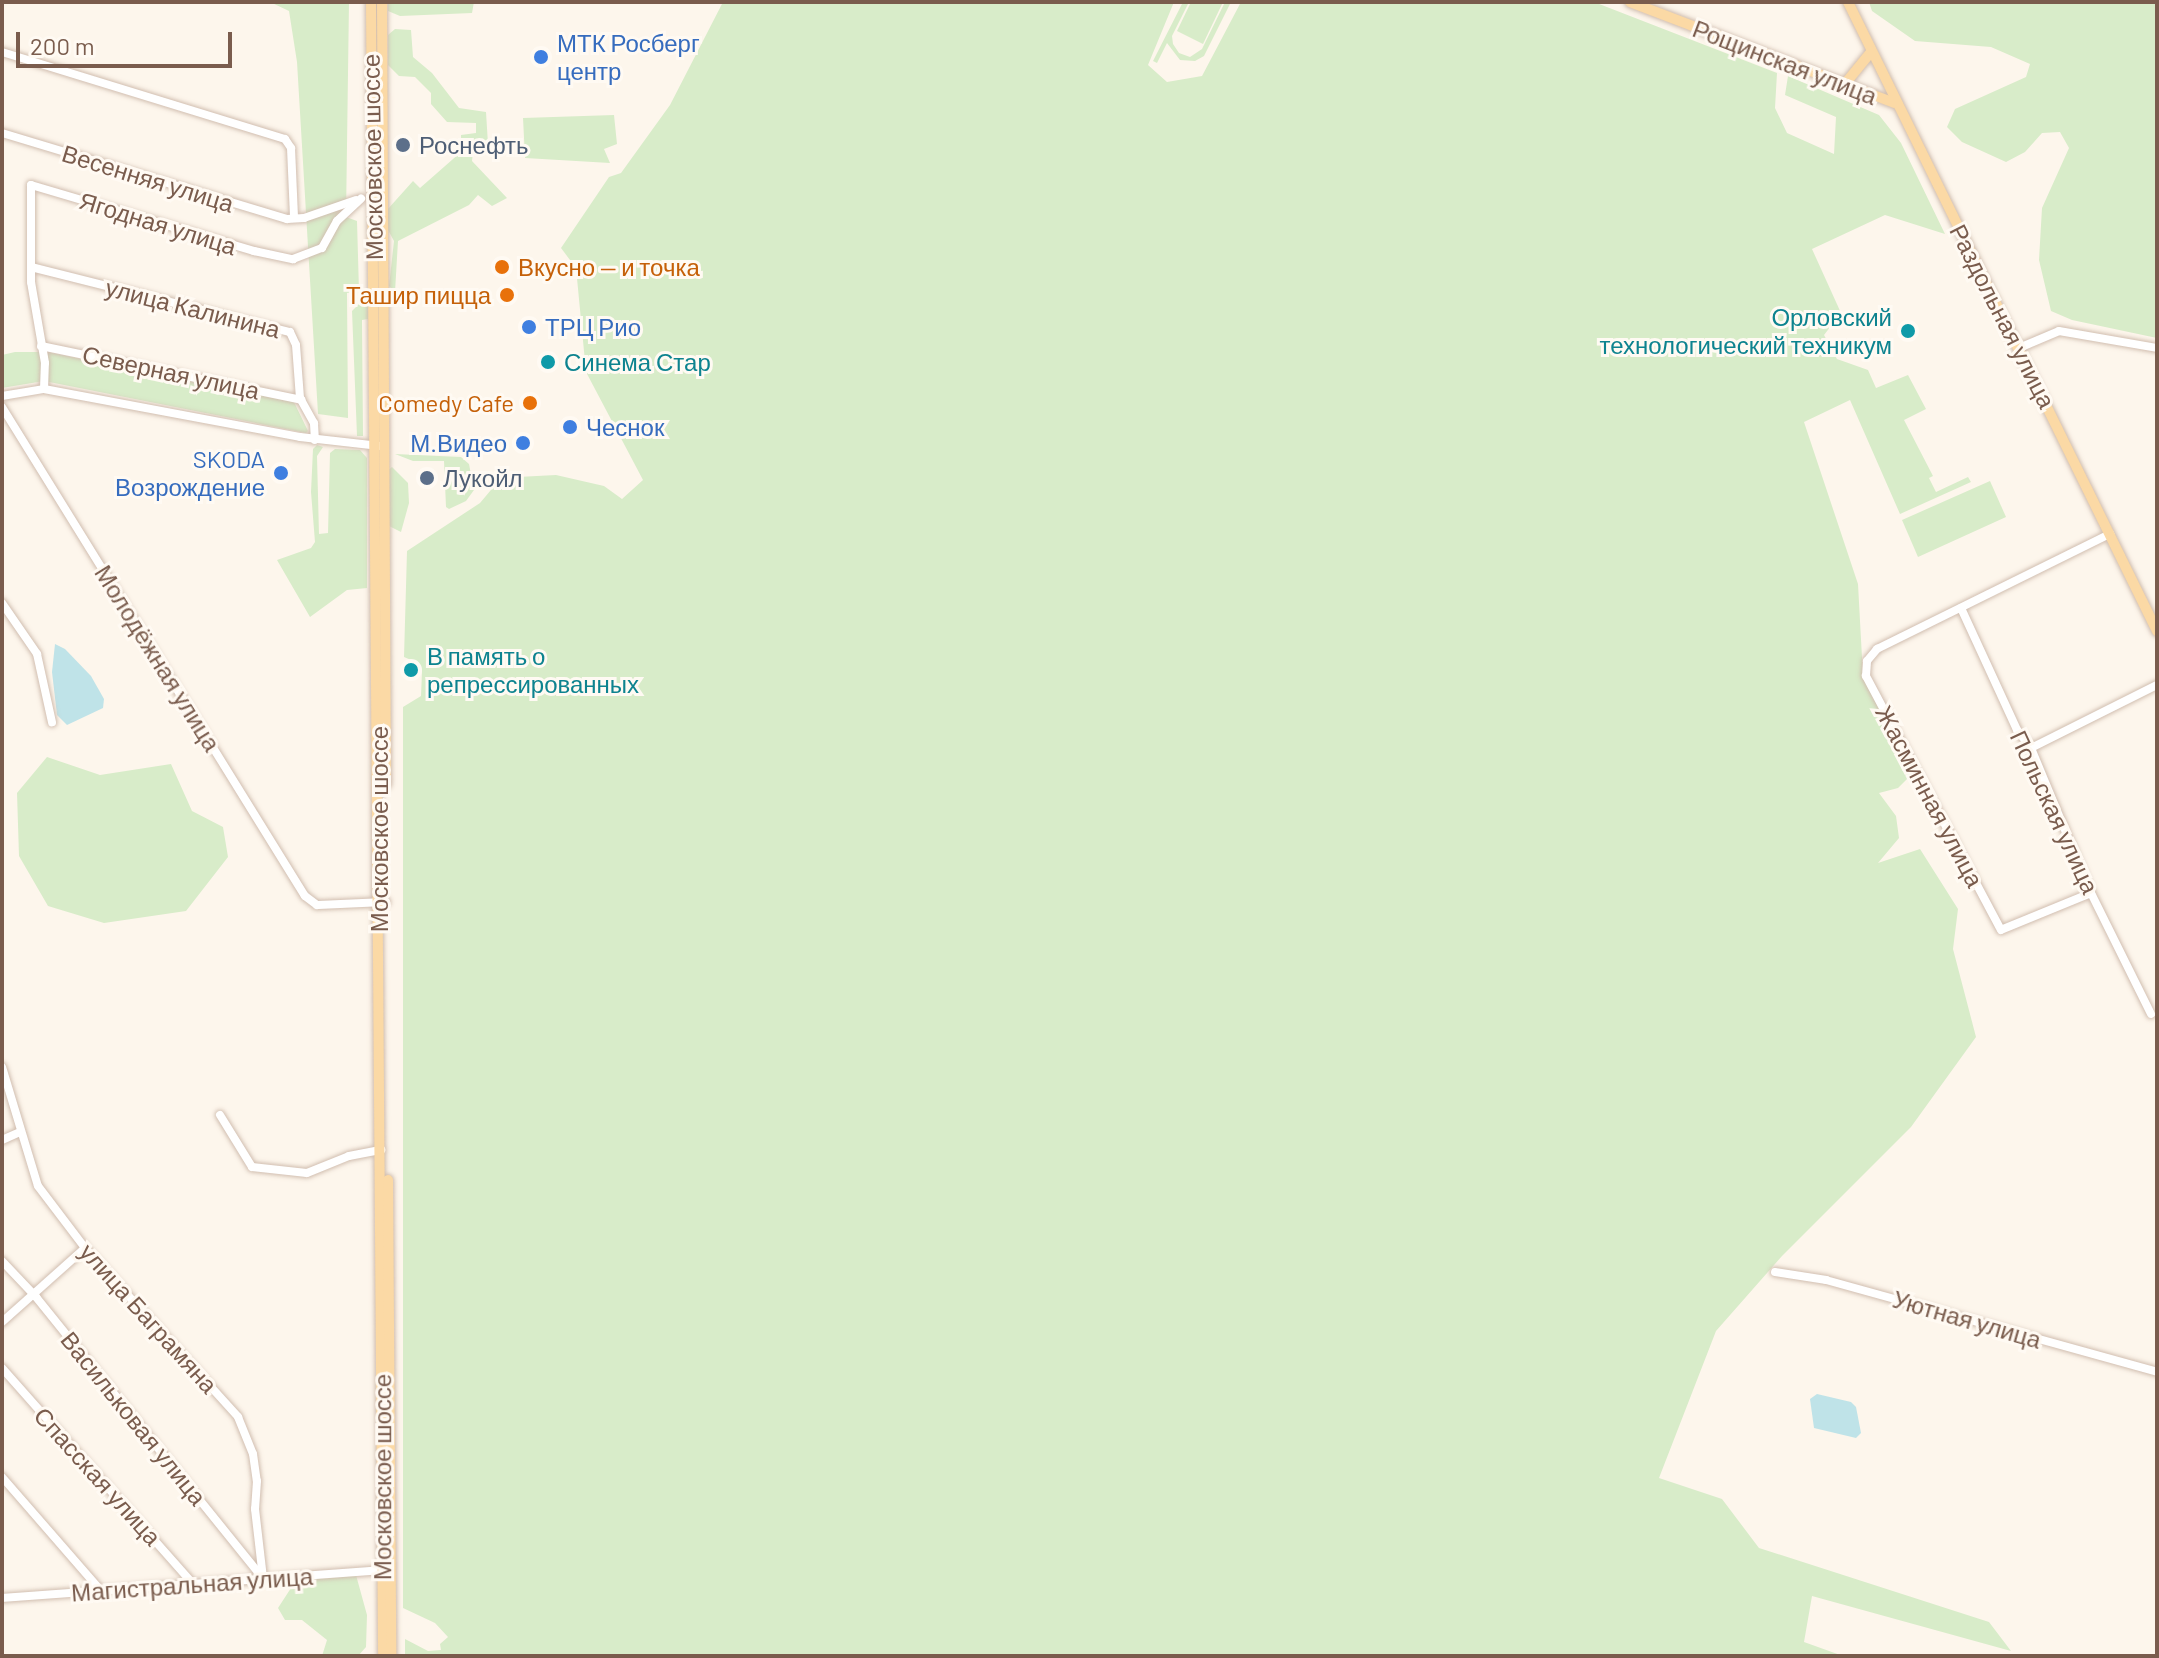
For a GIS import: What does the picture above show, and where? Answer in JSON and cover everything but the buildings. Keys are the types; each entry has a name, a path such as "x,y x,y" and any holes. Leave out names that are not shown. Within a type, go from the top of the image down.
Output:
{"main road":[{"name":"Московское шоссе","path":"371,2 366,198 379,446"},
{"name":"Московское шоссе","path":"382,2 379,446 391,1656"},
{"name":"Рощинская улица","path":"1630,2 1895,103"},
{"name":"Раздольная улица","path":"1848,2 2157,631"},
{"path":"1844,85 1871,52"},
{"name":"Московское шоссе","path":"382,902 383,1656"}],"street":[{"path":"2,52 287,141 294,216"},
{"name":"Весенняя улица","path":"2,133 287,219 294,216 304,218 366,198"},
{"name":"Ягодная улица","path":"31,267 31,185 285,258 310,255 322,248 337,221 366,198"},
{"path":"31,267 45,363 44,389"},
{"name":"улица Калинина","path":"31,267 290,332 296,345 301,399"},
{"path":"2019,348 2059,331 2157,348"},
{"name":"Северная улица","path":"41,346 301,399"},
{"path":"2,396 44,389 315,440 379,446"},
{"path":"301,399 314,423 315,440"},
{"name":"Молодёжная улица","path":"2,407 172,684 283,855 305,896 317,905 382,902"},
{"path":"1961,608 2110,534"},
{"path":"2,603 37,654 52,722"},
{"name":"Жасминная улица","path":"1961,608 1877,649 1867,661 1866,676 2001,930 2091,893"},
{"name":"Польская улица","path":"1961,608 2017,730 2031,748 2091,893 2151,1014"},
{"path":"2031,748 2157,685"},
{"name":"улица Баграмяна","path":"2,1067 38,1186 85,1248 238,1417 253,1454 257,1481 255,1509 263,1578"},
{"path":"220,1115 252,1167 307,1173 349,1156 381,1150"},
{"path":"2,1140 20,1132"},
{"path":"2,1322 85,1248"},
{"name":"Васильковая улица","path":"2,1261 263,1578"},
{"name":"Уютная улица","path":"1775,1272 1826,1280 2157,1372"},
{"name":"Спасская улица","path":"2,1368 193,1584"},
{"path":"2,1477 101,1591"},
{"name":"Магистральная улица","path":"2,1598 383,1570"}],"green space":[{"path":"270,2 349,2 346,217 357,221 359,291 347,293 348,418 318,414 297,62 289,11"},
{"path":"388,2 474,2 472,13 400,16 388,11"},
{"path":"723,2 1174,2 1148,65 1167,82 1202,76 1241,2 1594,2 1777,73 1775,108 1787,133 1834,154 1836,117 1785,95 1788,76 1879,115 1901,143 1945,234 1885,215 1812,249 1841,313 1824,335 1837,359 1868,370 1876,388 1908,375 1926,409 1904,420 1933,476 1929,478 1936,492 1968,477 1971,482 1900,514 1850,400 1804,422 1858,584 1863,676 1912,774 1898,788 1879,793 1896,816 1899,838 1878,863 1920,849 1958,909 1953,949 1976,1037 1911,1127 1782,1256 1716,1331 1659,1478 1722,1499 1759,1548 1989,1622 2011,1651 1812,1596 1804,1642 1843,1656 405,1656 405,1639 428,1651 441,1650 440,1644 448,1637 435,1623 403,1608 403,707 421,696 422,671 418,663 404,657 407,551 480,503 501,478 556,475 604,486 622,499 643,480 586,372 576,268 561,248 609,177 621,173 670,105"},
{"path":"1183,2 1189,2 1172,36 1173,44 1179,53 1190,57 1202,49 1225,2 1231,2 1204,56 1195,61 1180,60 1167,43 1157,63 1153,61"},
{"path":"1191,2 1223,2 1203,44 1177,31"},
{"path":"1869,2 2157,2 2157,338 2072,320 2051,311 2039,260 2042,208 2069,148 2060,132 2042,133 2025,152 2006,162 1962,142 1947,127 1955,109 2026,77 2030,64 1991,47 1915,41 1872,11"},
{"path":"395,29 411,30 413,57 432,73 459,108 486,112 488,144 473,152 472,161 507,198 492,206 478,195 469,205 398,241 395,292 389,286 394,241 388,230 387,210 413,181 420,188 461,152 461,135 476,133 476,123 447,122 431,104 431,93 415,77 399,76 388,65 388,35"},
{"path":"614,115 617,144 604,149 610,163 525,158 523,118"},
{"path":"360,303 368,304 368,319 362,320 363,436 357,436 352,311"},
{"path":"47,352 294,402 308,431 44,381 2,388 2,355"},
{"path":"317,445 323,447 317,456 319,534 328,533 330,453 335,449 360,450 367,458 367,588 347,590 310,617 277,560 311,548 315,542 311,492 313,449"},
{"path":"395,454 461,457 469,464 474,490 466,501 449,509 446,507 444,461 413,461"},
{"path":"392,467 408,483 409,503 401,532 389,526 388,470"},
{"path":"1990,481 2006,517 1918,557 1902,520"},
{"path":"47,757 100,775 171,764 192,811 223,827 228,857 186,911 104,923 48,906 19,856 17,793"},
{"path":"356,1575 367,1615 366,1647 358,1656 322,1656 327,1640 302,1620 285,1620 278,1608 291,1588 305,1578"}],"water":[{"path":"55,644 65,649 91,676 104,699 103,708 67,725 57,715 52,672"},
{"path":"1817,1394 1851,1402 1856,1407 1861,1433 1856,1438 1814,1428 1810,1399"}],"place":[{"name":"МТК Росберг центр","path":"541,57"},
{"name":"Роснефть","path":"403,145"},
{"name":"Вкусно — и точка","path":"502,267"},
{"name":"Ташир пицца","path":"507,295"},
{"name":"ТРЦ Рио","path":"529,327"},
{"name":"Орловский технологический техникум","path":"1908,331"},
{"name":"Синема Стар","path":"548,362"},
{"name":"Comedy Cafe","path":"530,403"},
{"name":"Чеснок","path":"570,427"},
{"name":"М.Видео","path":"523,443"},
{"name":"SKODA Возрождение","path":"281,473"},
{"name":"Лукойл","path":"427,478"},
{"name":"В память о репрессированных","path":"411,670"}]}
